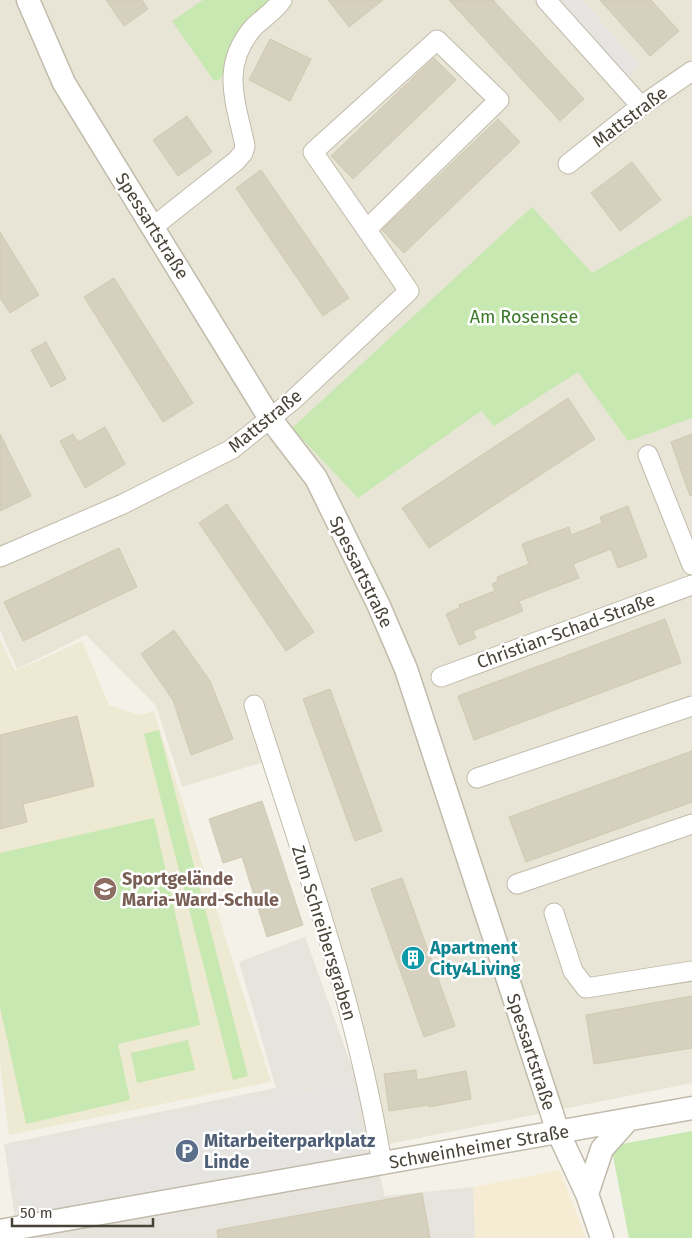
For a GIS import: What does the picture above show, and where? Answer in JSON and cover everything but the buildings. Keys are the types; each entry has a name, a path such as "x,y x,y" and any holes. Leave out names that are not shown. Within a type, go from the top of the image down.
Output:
{"street":[{"name":"Spessartstraße","path":"28,0 64,83 269,417 316,478 379,606 406,669 558,1132 587,1194 602,1238"},
{"path":"153,227 236,162 243,153 245,146 232,94 232,76 241,43 282,0"},
{"path":"546,0 641,106"},
{"name":"Mattstraße","path":"0,557 123,504 232,449 269,417 293,400 409,292 313,152 437,40 499,100 367,229"},
{"name":"Mattstraße","path":"568,164 641,106 692,71"},
{"path":"648,455 692,564"},
{"name":"Christian-Schad-Straße","path":"441,677 692,585"},
{"name":"Zum Schreibersgraben","path":"254,705 338,969 358,1049 382,1164"},
{"path":"477,778 692,706"},
{"path":"517,884 692,824"},
{"path":"554,913 573,971 586,988 692,971"},
{"name":"Schweinheimer Straße","path":"0,1231 692,1108"},
{"path":"587,1194 602,1149 628,1120"}],"shaded area":[{"path":"0,0 692,0 692,1083 389,1144 280,757 182,787 156,706 86,635 17,669 0,630"},
{"path":"559,0 582,0 640,65 628,76"},
{"name":"Sportgelände Maria-Ward-Schule","path":"0,639 15,671 82,641 109,705 139,715 154,711 271,1082 9,1135 0,1063"},
{"path":"305,937 354,1073 385,1196 473,1187 475,1238 18,1238 4,1144 276,1088 239,962"},
{"name":"Mitarbeiterparkplatz Linde","path":"350,1084 364,1153 24,1218 10,1149"},
{"path":"560,1170 586,1238 475,1238 473,1187"}],"green space":[{"path":"203,0 271,0 220,79 214,81 172,21"},
{"name":"Am Rosensee","path":"532,207 592,273 692,215 692,418 628,441 578,372 494,426 481,411 358,498 292,428"},
{"path":"159,730 248,1076 233,1080 144,734"},
{"path":"154,818 200,1025 118,1044 130,1100 26,1124 0,1007 0,853"},
{"path":"188,1040 195,1070 137,1083 131,1053"},
{"path":"692,1131 692,1238 629,1238 611,1146"}],"place":[{"name":"Sportgelände Maria-Ward-Schule","path":"105,889"},
{"name":"Apartment City4Living","path":"413,958"},
{"name":"Mitarbeiterparkplatz Linde","path":"187,1151"}]}
